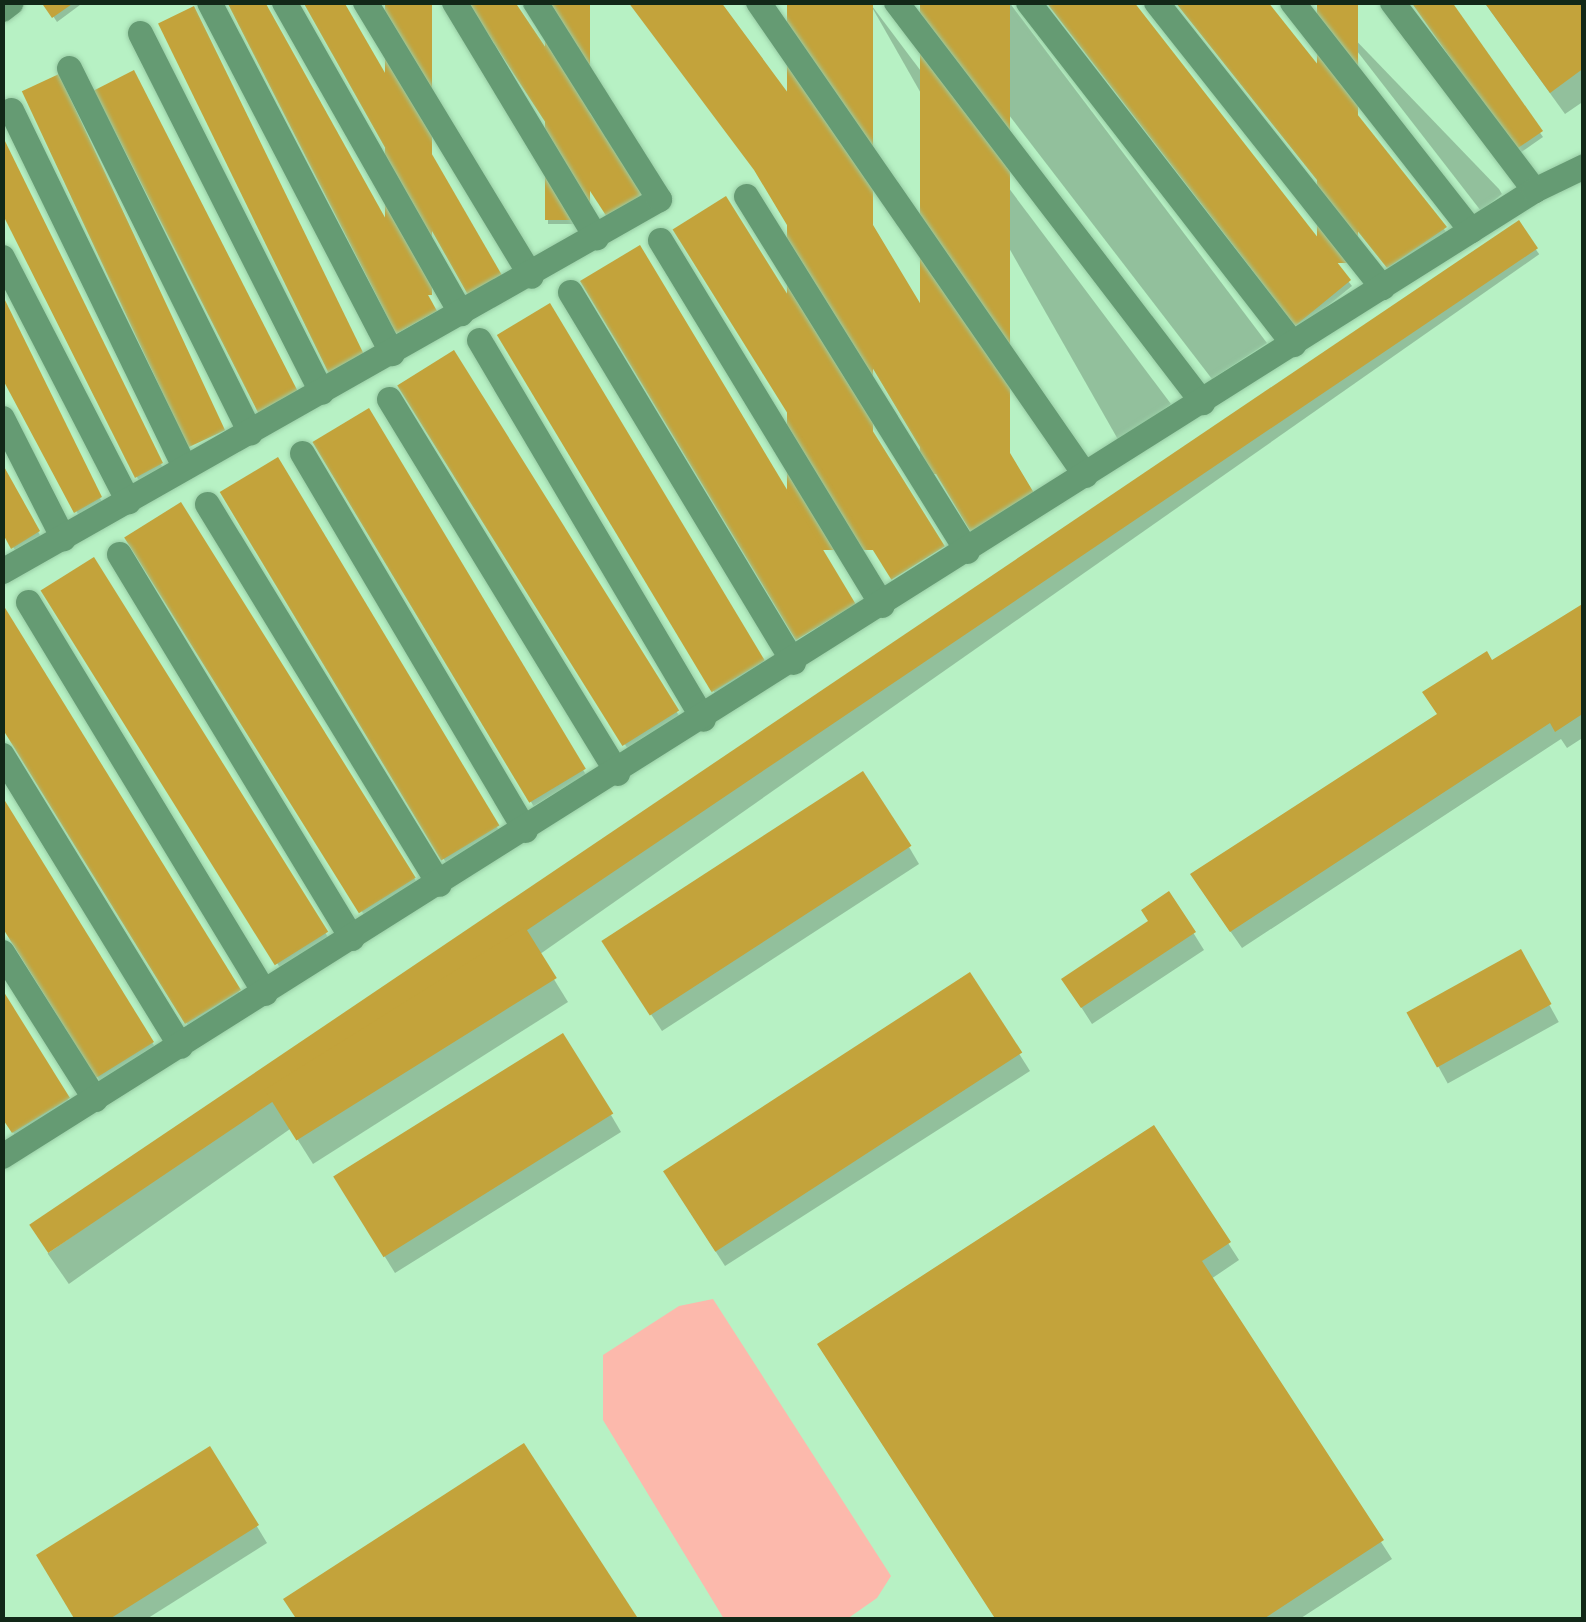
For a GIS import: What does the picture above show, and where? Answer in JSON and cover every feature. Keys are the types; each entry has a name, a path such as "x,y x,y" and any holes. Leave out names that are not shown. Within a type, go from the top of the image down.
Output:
{"lane":[{"path":"2,9 11,2"},
{"path":"209,2 392,352"},
{"path":"284,2 461,314"},
{"path":"365,2 531,276"},
{"path":"454,2 596,237"},
{"path":"2,572 531,276 658,199 536,2"},
{"path":"758,2 1086,476"},
{"path":"896,2 1202,402"},
{"path":"1028,2 1292,344"},
{"path":"1156,2 1382,286"},
{"path":"1292,2 1471,230"},
{"path":"1392,2 1534,190"},
{"path":"140,32 322,392"},
{"path":"69,68 250,432"},
{"path":"11,110 184,467"},
{"path":"3,1154 703,719 1534,190 1584,166"},
{"path":"746,196 967,551"},
{"path":"660,240 882,605"},
{"path":"2,257 128,501"},
{"path":"570,292 793,662"},
{"path":"479,340 703,719"},
{"path":"389,398 617,773"},
{"path":"2,418 64,538"},
{"path":"302,453 525,830"},
{"path":"207,504 439,884"},
{"path":"119,554 352,938"},
{"path":"28,602 265,993"},
{"path":"2,755 180,1046"},
{"path":"2,952 95,1099"}],"shaded area":[{"path":"713,1299 891,1576 877,1598 847,1619 724,1619 603,1420 603,1355 679,1306"}],"building":[{"path":"41,2 75,2 52,18"},
{"path":"227,2 265,2 437,311 396,334"},
{"path":"303,2 344,2 503,277 468,295"},
{"path":"385,2 432,2 432,295 385,295"},
{"path":"467,2 515,2 645,195 607,217"},
{"path":"545,2 590,2 590,220 545,220"},
{"path":"628,2 721,2 819,135 1034,493 972,534 754,170"},
{"path":"787,2 873,2 873,550 787,550"},
{"path":"920,2 1010,2 1010,474 920,474"},
{"path":"1046,2 1134,2 1351,280 1295,326"},
{"path":"1175,2 1268,2 1447,227 1387,268"},
{"path":"1317,2 1358,2 1358,263 1317,263"},
{"path":"1411,2 1452,2 1543,131 1515,150"},
{"path":"1484,2 1584,2 1584,68 1550,93"},
{"path":"194,6 365,357 329,374 158,24"},
{"path":"134,70 299,394 259,415 94,90"},
{"path":"59,74 225,430 188,448 22,91"},
{"path":"2,135 163,463 135,478 2,213"},
{"path":"726,196 945,546 891,580 673,229"},
{"path":"1519,220 1538,248 48,1253 29,1225"},
{"path":"640,245 856,604 796,640 580,281"},
{"path":"2,294 102,497 74,513 2,378"},
{"path":"550,303 765,660 712,692 497,335"},
{"path":"454,350 679,710 622,746 397,386"},
{"path":"369,408 586,769 529,803 312,442"},
{"path":"278,457 499,826 441,861 220,492"},
{"path":"2,463 40,531 11,549 2,532"},
{"path":"181,502 416,878 359,913 124,538"},
{"path":"94,557 328,932 275,965 41,590"},
{"path":"2,603 241,990 185,1024 2,728"},
{"path":"1584,603 1584,713 1555,732 1550,723 1230,932 1190,874 1437,714 1422,692 1487,651 1492,660"},
{"path":"863,771 911,846 650,1016 601,941"},
{"path":"2,796 154,1042 96,1078 2,927"},
{"path":"1169,891 1196,932 1081,1008 1061,979 1148,921 1141,910"},
{"path":"525,927 557,978 296,1141 265,1090"},
{"path":"1521,949 1552,1004 1437,1068 1406,1013"},
{"path":"970,972 1022,1053 715,1252 663,1171"},
{"path":"2,989 70,1098 12,1133 2,1118"},
{"path":"563,1033 613,1114 384,1257 333,1177"},
{"path":"1154,1125 1231,1242 1202,1261 1384,1540 1262,1620 996,1620 817,1344"},
{"path":"524,1443 639,1620 297,1620 283,1599"},
{"path":"210,1446 259,1525 108,1620 75,1620 36,1555"}]}
